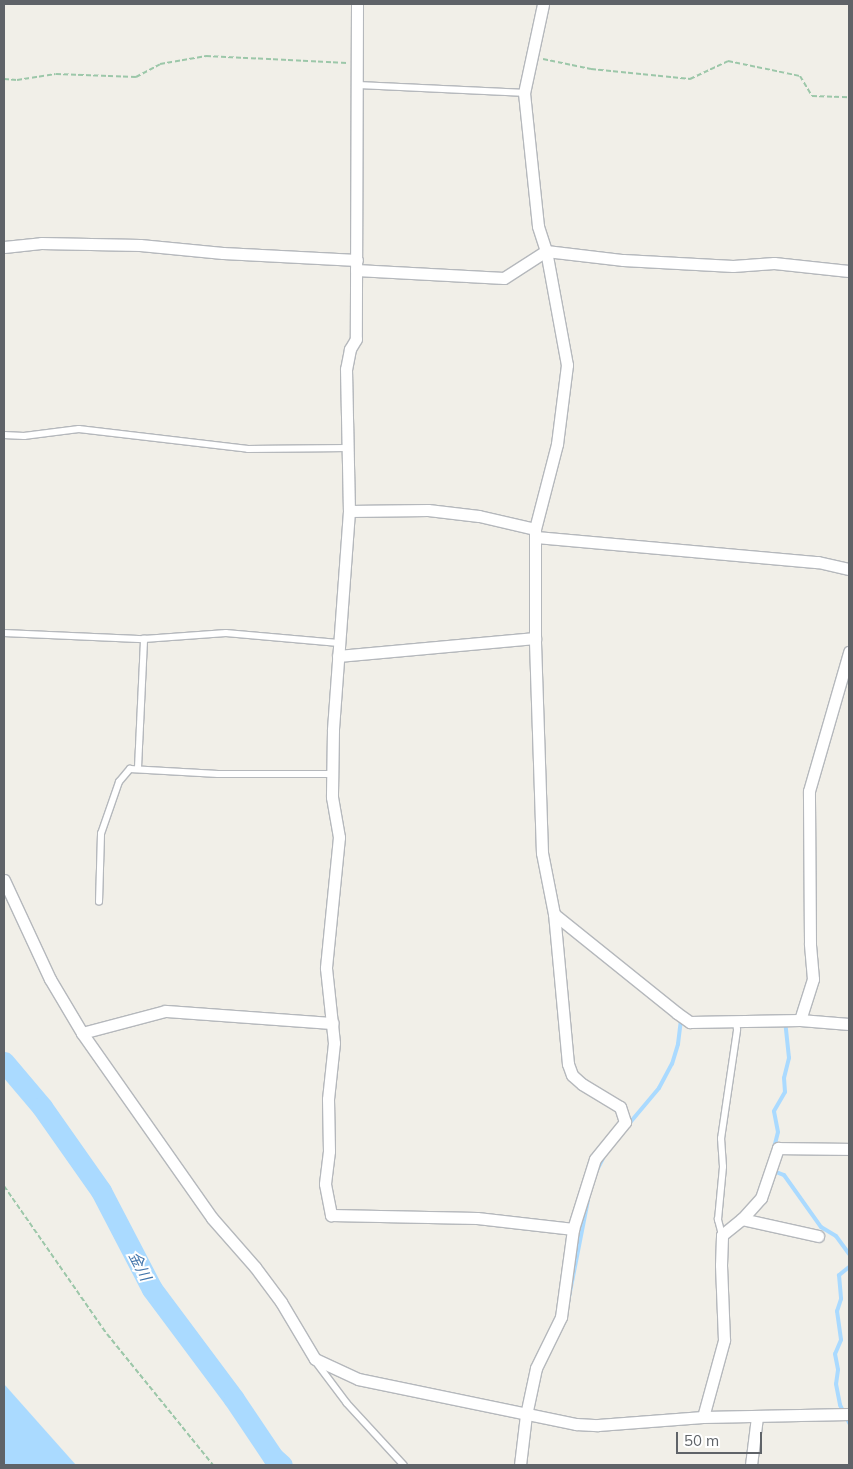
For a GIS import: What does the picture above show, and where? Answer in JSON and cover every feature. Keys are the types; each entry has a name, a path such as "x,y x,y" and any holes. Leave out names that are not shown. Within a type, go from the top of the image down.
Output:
{"street":[{"path":"357,4 356,338 350,349 346,369 349,511 338,656 332,774 332,797 339,837 326,968 334,1043 328,1099 329,1151 325,1184 331,1215 477,1218 573,1229"},
{"path":"520,1465 530,1416 536,1368 560,1317 573,1229 595,1159 625,1122 620,1107 582,1084 572,1075 568,1064 554,914 542,853 535,638 535,533 557,444 567,365 546,251 538,226 524,93 543,4"},
{"path":"4,247 41,243 140,245 504,278 546,251 623,260 733,266 774,263 849,271"},
{"path":"349,511 428,510 479,516 535,533 818,562 849,569"},
{"path":"338,656 535,638"},
{"path":"800,1020 813,979 810,943 809,791 849,652"},
{"path":"4,880 50,979 82,1033 212,1218 282,1302 315,1359 358,1380 530,1416 598,1425 703,1417 844,1414"},
{"path":"554,914 690,1022 800,1020 849,1024"},
{"path":"82,1033 165,1011 333,1023"},
{"path":"703,1417 724,1340 721,1265 722,1235 742,1219 760,1198 778,1148 849,1148"},
{"path":"742,1219 818,1236"},
{"path":"750,1465 757,1417"}],"lane":[{"path":"356,85 524,93"},
{"path":"4,435 24,436 79,429 248,449 348,448"},
{"path":"4,633 144,639 226,633 339,642"},
{"path":"138,768 144,639"},
{"path":"99,902 101,834 119,782 130,769 218,774 332,774"},
{"path":"722,1235 718,1220 723,1167 721,1139 737,1030 736,1022"},
{"path":"315,1359 347,1403 404,1465"}],"path":[{"path":"4,79 17,80 56,74 136,77 160,64 206,56 356,64"},
{"path":"531,57 591,69 690,79 728,61 800,76 812,96 849,98"},
{"path":"4,1186 107,1334 213,1465"}],"water":[{"path":"4,1384 76,1465 4,1465"}],"waterway":[{"path":"628,1125 659,1088 672,1064 678,1044 681,1018"},
{"path":"774,1148 778,1132 774,1111 785,1092 784,1078 789,1058 786,1027"},
{"name":"金川","path":"4,1062 42,1107 101,1191 152,1289 234,1399 273,1457 282,1465"},
{"path":"597,1170 604,1156"},
{"path":"771,1170 784,1175 821,1227 836,1236 849,1254"},
{"path":"568,1302 588,1200"},
{"path":"849,1267 839,1275 841,1299 837,1311 841,1340 835,1354 838,1370 836,1384 840,1405 849,1423"}]}
